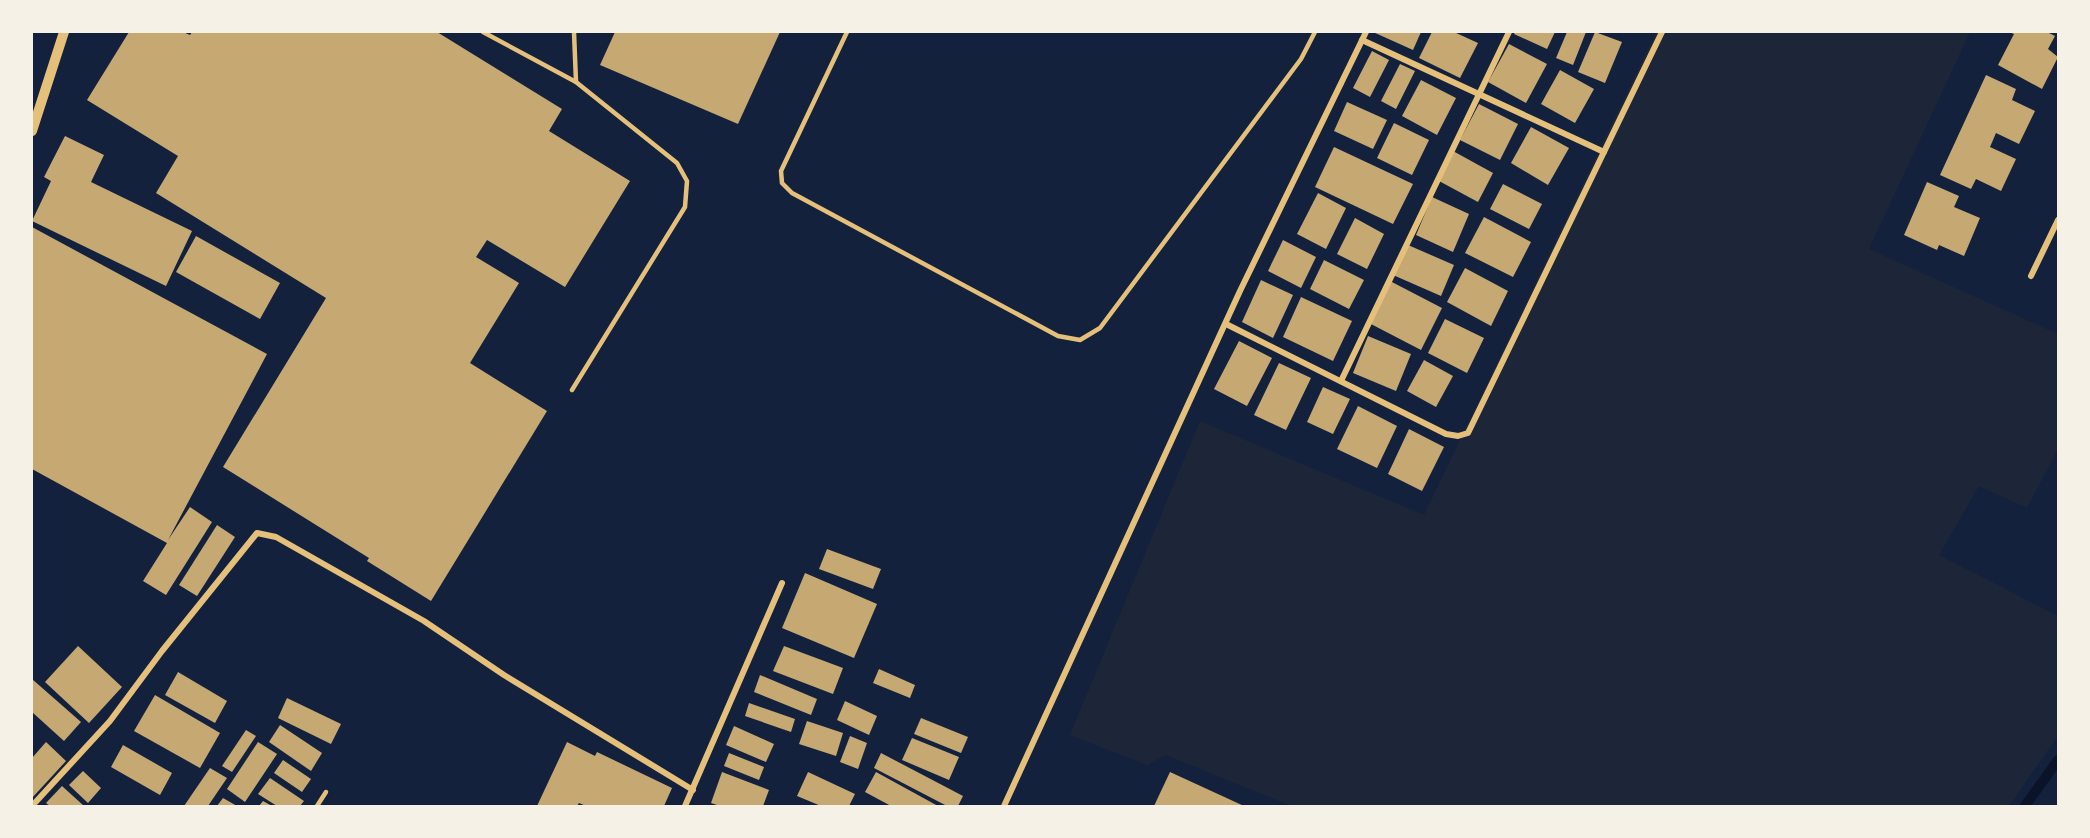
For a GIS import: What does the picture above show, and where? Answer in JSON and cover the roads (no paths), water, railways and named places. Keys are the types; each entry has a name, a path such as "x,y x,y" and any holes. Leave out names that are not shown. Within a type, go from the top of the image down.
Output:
{"street":[{"path":"32,131 64,32"},
{"path":"1004,807 1226,324 1366,32"},
{"path":"1341,381 1509,32"},
{"path":"1226,324 1446,434 1458,436 1468,433 1662,32"},
{"path":"1362,40 1604,152"},
{"path":"2031,276 2058,220"},
{"path":"32,807 110,722 162,651 257,533 276,537 423,621 504,675 693,790"},
{"path":"685,807 782,583"}],"lane":[{"path":"483,32 576,82 677,164 687,181 685,207 572,390"},
{"path":"574,32 576,82"},
{"path":"847,32 781,171 782,183 792,193 1058,336 1080,340 1101,328 1301,59 1315,32"},
{"path":"317,807 326,792"}],"waterway":[{"path":"2025,806 2058,760"}]}
